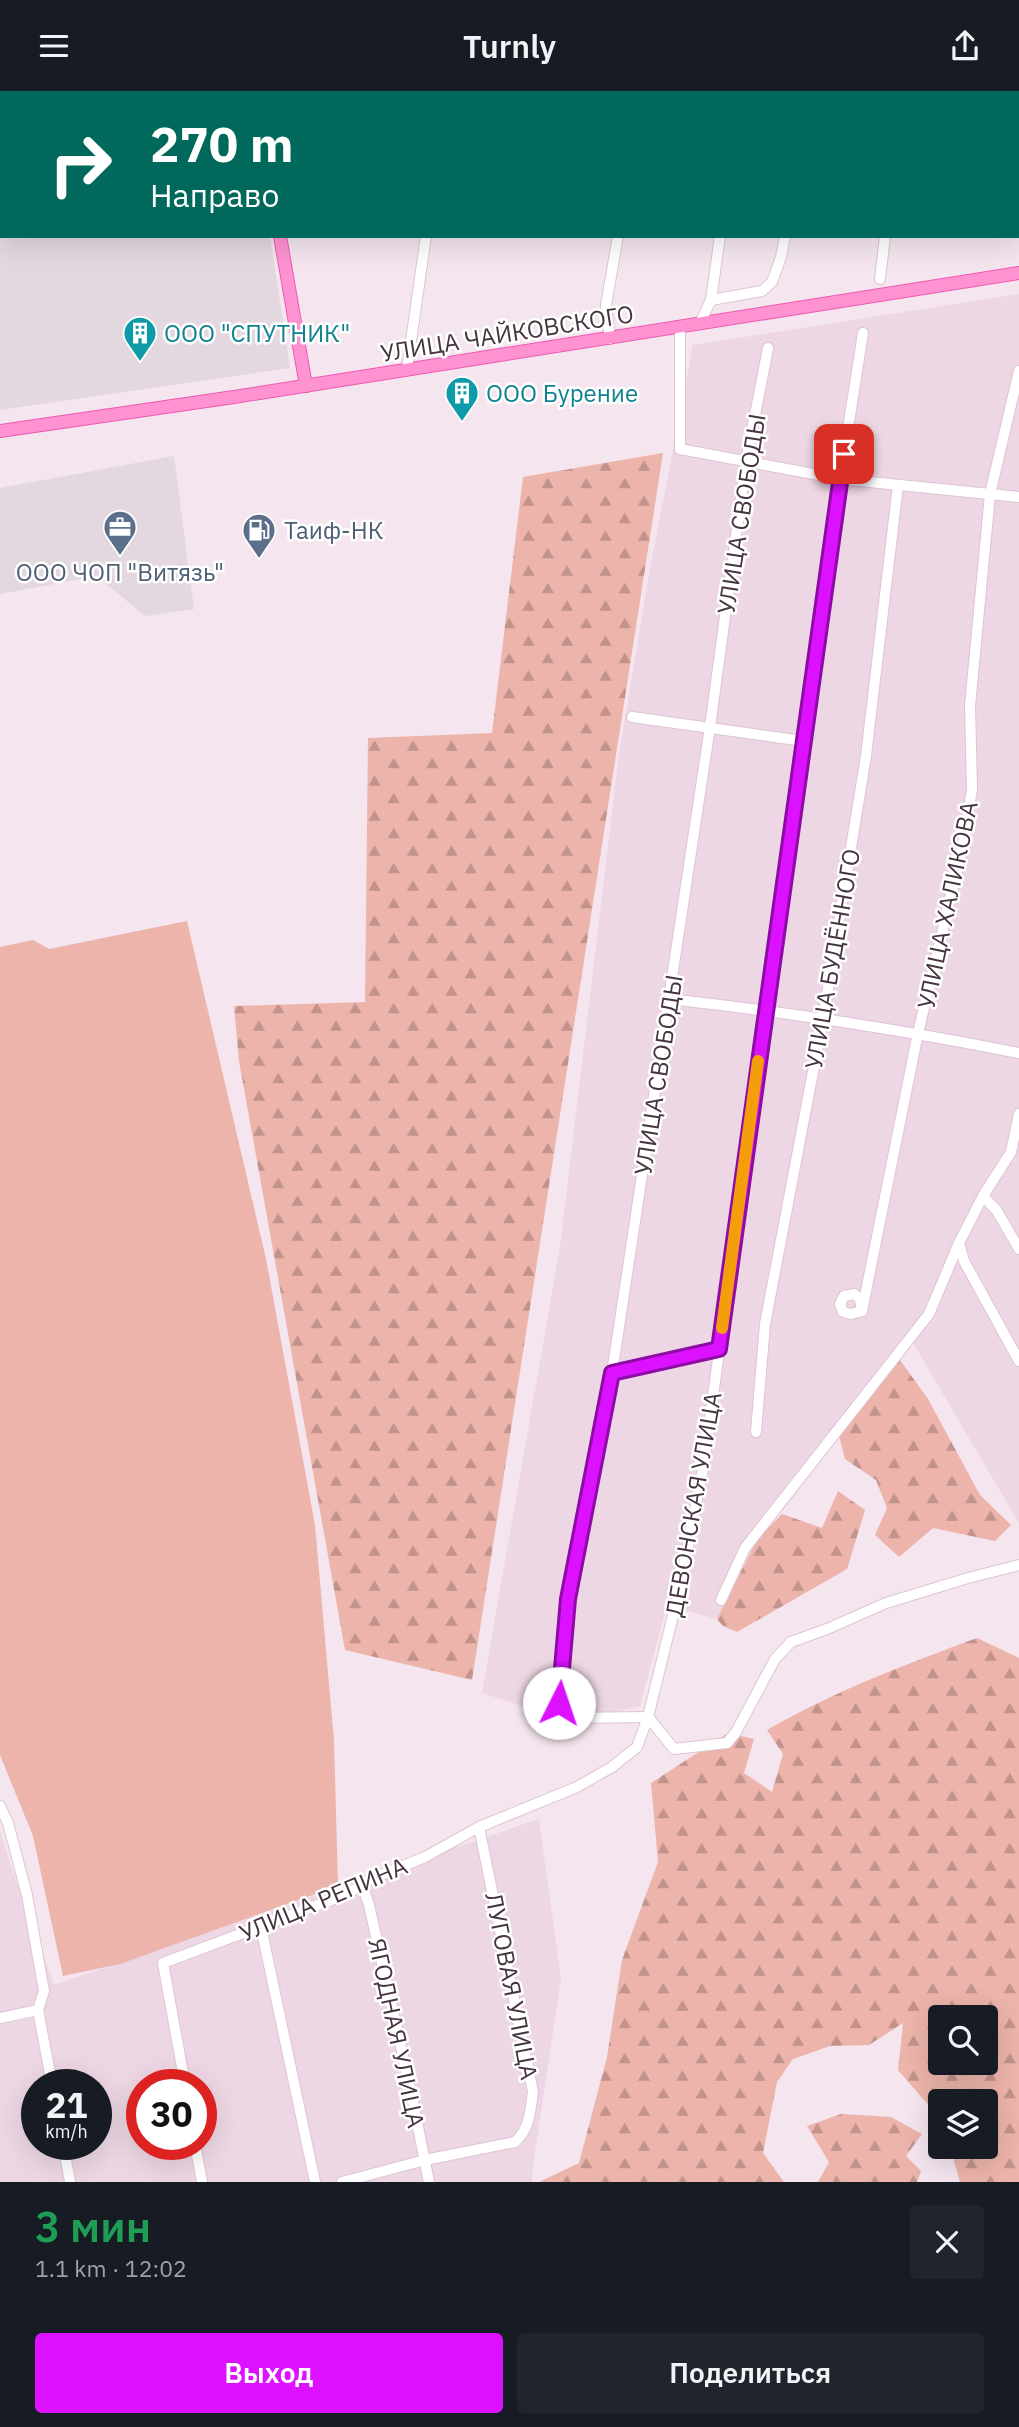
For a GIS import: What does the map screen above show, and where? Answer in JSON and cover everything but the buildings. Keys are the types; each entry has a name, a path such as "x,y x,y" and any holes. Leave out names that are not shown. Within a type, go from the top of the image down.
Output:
{"main road":[{"path":"280,238 306,386"},
{"name":"УЛИЦА ЧАЙКОВСКОГО","path":"0,431 610,339 1019,273"}],"street":[{"path":"407,369 426,238"},
{"path":"610,339 606,305 618,238"},
{"path":"700,323 711,300 720,238"},
{"path":"711,300 762,291 772,282 785,238"},
{"path":"880,279 885,238"},
{"path":"680,327 680,449 840,479 1019,497"},
{"name":"ДЕВОНСКАЯ УЛИЦА","path":"479,1827 577,1787 612,1767 637,1747 648,1717 680,1587 704,1463 765,1010 863,333"},
{"name":"УЛИЦА СВОБОДЫ","path":"648,1717 566,1718 559,1703 568,1599 612,1373 710,727 746,462 768,348"},
{"name":"УЛИЦА ХАЛИКОВА","path":"862,1311 918,1033 964,845 972,789 971,706 990,494 1019,371"},
{"name":"УЛИЦА БУДЁННОГО","path":"757,1432 765,1324 824,1019 866,757 898,485"},
{"path":"632,717 803,741"},
{"path":"669,999 918,1033 1019,1053"},
{"path":"721,1600 745,1548 929,1314 959,1243 983,1196 1015,1155 1019,1114"},
{"path":"983,1196 997,1211 1019,1248"},
{"path":"959,1243 964,1261 1019,1361"},
{"path":"612,1373 719,1349"},
{"path":"648,1717 674,1749 727,1743 736,1732 775,1659 791,1642 886,1603 968,1577 1019,1565"},
{"path":"0,1806 8,1823 27,1895 44,1991 38,2010 49,2069"},
{"name":"УЛИЦА РЕПИНА","path":"182,2069 163,1963 346,1893 371,1879 425,1857 479,1827"},
{"name":"ЛУГОВАЯ УЛИЦА","path":"425,2160 515,2142 522,2136 529,2120 533,2092 479,1827"},
{"name":"ЯГОДНАЯ УЛИЦА","path":"362,1885 372,1917 411,2087 429,2182"},
{"path":"261,1927 315,2182"},
{"path":"0,2018 38,2010"},
{"path":"66,2160 70,2182"},
{"path":"198,2160 202,2182"},
{"path":"342,2182 425,2160"}],"shaded area":[{"path":"0,238 270,238 290,368 0,410"},
{"path":"1019,294 1019,1523 913,1343 758,1538 717,1619 667,1605 640,1706 573,1722 482,1693 560,1247 619,754 649,575 693,345"},
{"name":"ООО ЧОП \"Витязь\"","path":"174,456 194,609 145,616 97,576 0,594 0,488"},
{"path":"539,1819 561,1979 532,2182 0,2182 0,1830 54,1985"}],"green space":[{"path":"663,453 472,1680 345,1650 239,1061 234,1006 365,1002 368,738 492,733 523,477"},
{"path":"187,921 266,1259 315,1525 334,1741 338,1886 120,1964 63,1976 33,1836 0,1755 0,947 33,940 49,949"},
{"path":"900,1360 928,1399 980,1495 1011,1525 995,1541 933,1528 899,1557 875,1535 887,1508 876,1480 845,1459 839,1436"},
{"path":"838,1491 865,1510 847,1569 737,1632 723,1626 717,1619 758,1538 782,1514 822,1528"},
{"path":"977,1638 1019,1658 1019,2182 960,2182 953,2159 998,2159 998,2089 928,2089 928,2105 898,2070 903,2023 869,2045 830,2046 793,2059 777,2082 763,2153 784,2182 539,2182 579,2163 607,2057 622,1960 658,1862 651,1783 728,1733 754,1739 744,1773 772,1792 783,1754 767,1730 844,1691"},
{"path":"841,2114 891,2117 922,2134 906,2156 921,2171 917,2182 818,2182 829,2162 807,2126"}],"slow traffic":[{"path":"722,1328 758,1061"}],"place":[{"name":"ООО \"СПУТНИК\"","path":"140,363"},
{"name":"ООО Бурение","path":"462,423"},
{"name":"ООО ЧОП \"Витязь\"","path":"120,557"},
{"name":"Таиф-НК","path":"259,560"}],"route":[{"path":"559,1703 568,1599 612,1373 719,1349 844,454"}]}
